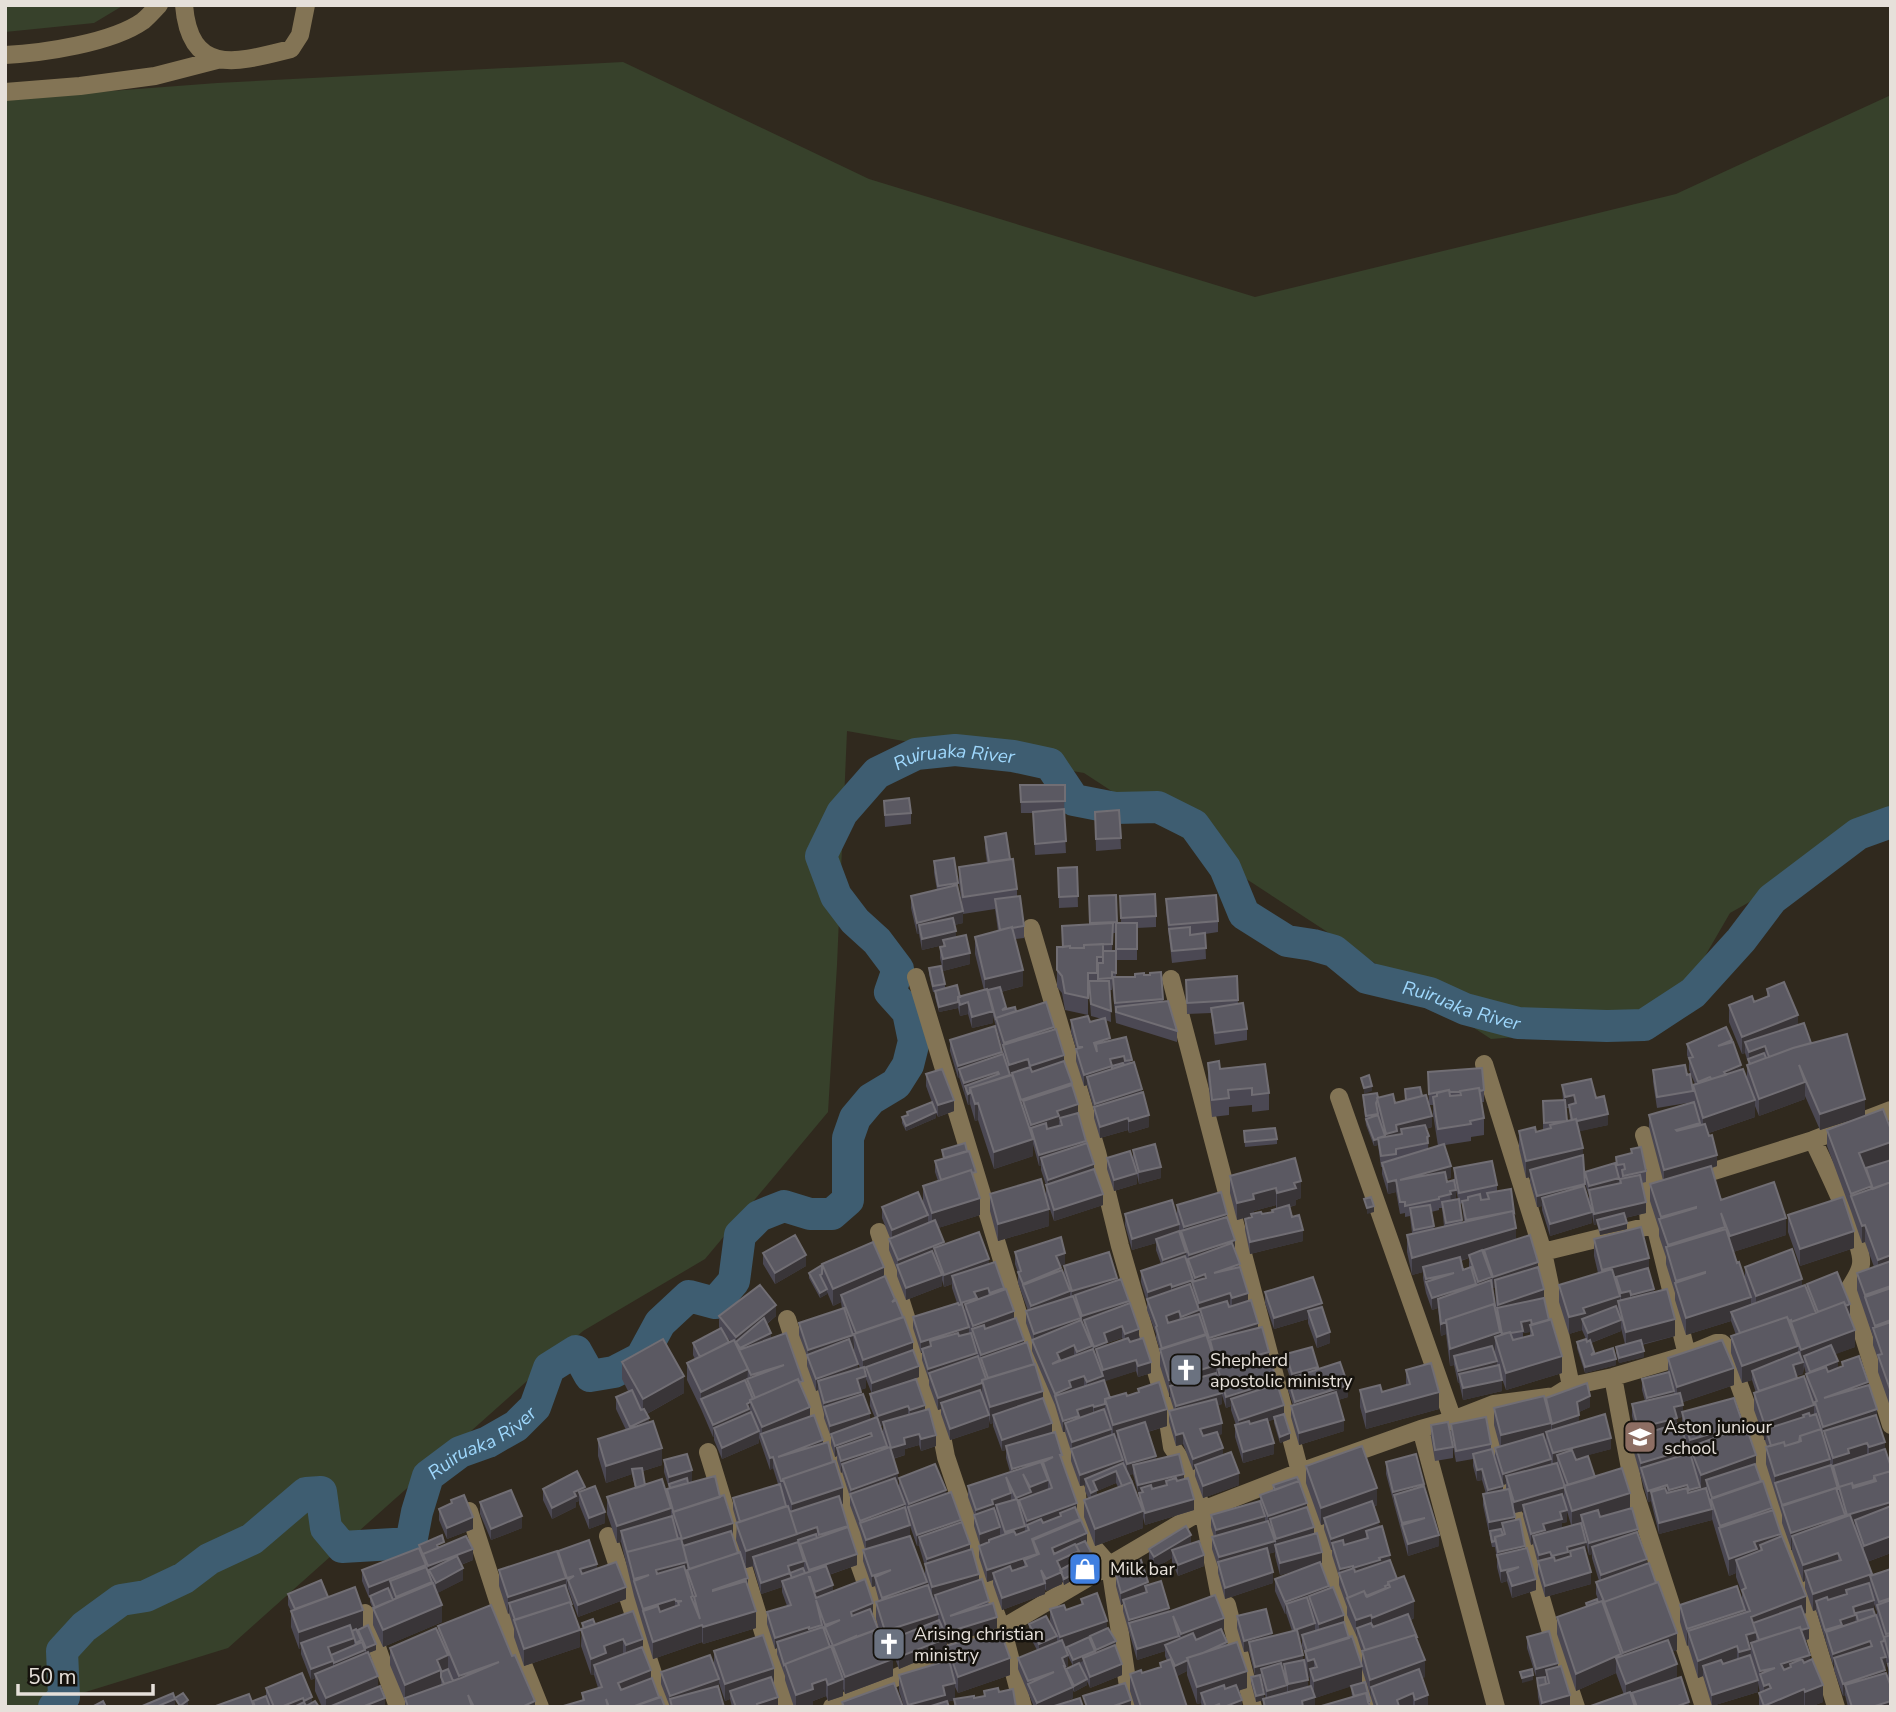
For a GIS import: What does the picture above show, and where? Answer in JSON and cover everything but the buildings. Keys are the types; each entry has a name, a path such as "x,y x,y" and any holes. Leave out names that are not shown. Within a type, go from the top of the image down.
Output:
{"street":[{"path":"5,55 28,54 122,33 144,20 159,5"},
{"path":"184,5 191,36 199,51 217,60"},
{"path":"5,92 155,76 217,60 241,60 291,49 300,35 306,5"},
{"path":"1031,928 1097,1152 1120,1246 1165,1402 1172,1447 1186,1466 1203,1510 1221,1603 1227,1605 1253,1707"},
{"path":"916,977 1028,1346 1077,1492 1079,1526 1110,1566 1132,1707"},
{"path":"1171,979 1300,1472 1373,1707"},
{"path":"1484,1064 1543,1252 1571,1386"},
{"path":"1339,1097 1453,1420"},
{"path":"1647,1192 1813,1140 1891,1110"},
{"path":"1543,1252 1650,1226 1647,1192 1656,1170 1644,1135"},
{"path":"1813,1140 1849,1220 1859,1251 1862,1262 1860,1270 1849,1289 1891,1425"},
{"path":"1647,1192 1688,1355"},
{"path":"879,1232 912,1336 935,1422 941,1431 946,1457 974,1539 977,1563 1001,1628 1023,1707"},
{"path":"787,1319 858,1539 856,1555 877,1614 874,1622 893,1673"},
{"path":"832,1707 893,1673 1001,1628 1203,1510 1300,1472 1494,1404 1555,1396 1571,1386 1613,1377 1722,1343 1756,1431 1774,1501 1836,1707"},
{"path":"1613,1377 1634,1490 1704,1707"},
{"path":"1494,1404 1493,1455 1503,1492 1510,1500 1513,1514 1520,1526 1576,1707"},
{"path":"1421,1429 1496,1707"},
{"path":"708,1452 786,1707"},
{"path":"469,1511 499,1604 540,1707"},
{"path":"608,1536 664,1707"},
{"path":"365,1613 398,1707"}],"green space":[{"path":"5,5 124,5 94,23 5,32"},
{"path":"623,62 869,179 1255,297 1676,194 1891,95 1891,822 1730,913 1665,1025 1491,1039 1084,773 847,731 828,1112 705,1259 583,1331 228,1648 37,1707 5,1707 5,99 217,83"}],"waterway":[{"name":"Ruiruaka River","path":"54,1707 64,1697 62,1651 84,1627 121,1600 146,1596 184,1578 209,1559 252,1539 306,1493 321,1492 326,1528 342,1547 411,1543 428,1476 460,1452 488,1442 516,1426 535,1407 549,1368 576,1351 590,1376 614,1372 641,1358 660,1323 689,1296 715,1303 734,1281 740,1235 759,1216 784,1206 810,1214 832,1214 848,1200 848,1138 855,1118 871,1099 896,1084 908,1065 914,1041 908,1012 890,992 898,969 877,941 855,921 836,896 821,856 842,813 877,773 916,754 955,750 1013,756 1050,764 1074,800 1115,808 1158,807 1194,825 1225,868 1244,914 1287,941 1334,951 1367,978 1430,993 1465,1009 1518,1023 1644,1025 1693,993 1741,940 1772,899 1858,834 1891,822"}],"place":[{"name":"Shepherd apostolic ministry","path":"1186,1370"},
{"name":"Aston juniour school","path":"1640,1437"},
{"name":"Milk bar","path":"1085,1569"},
{"name":"Arising christian ministry","path":"889,1644"}]}
